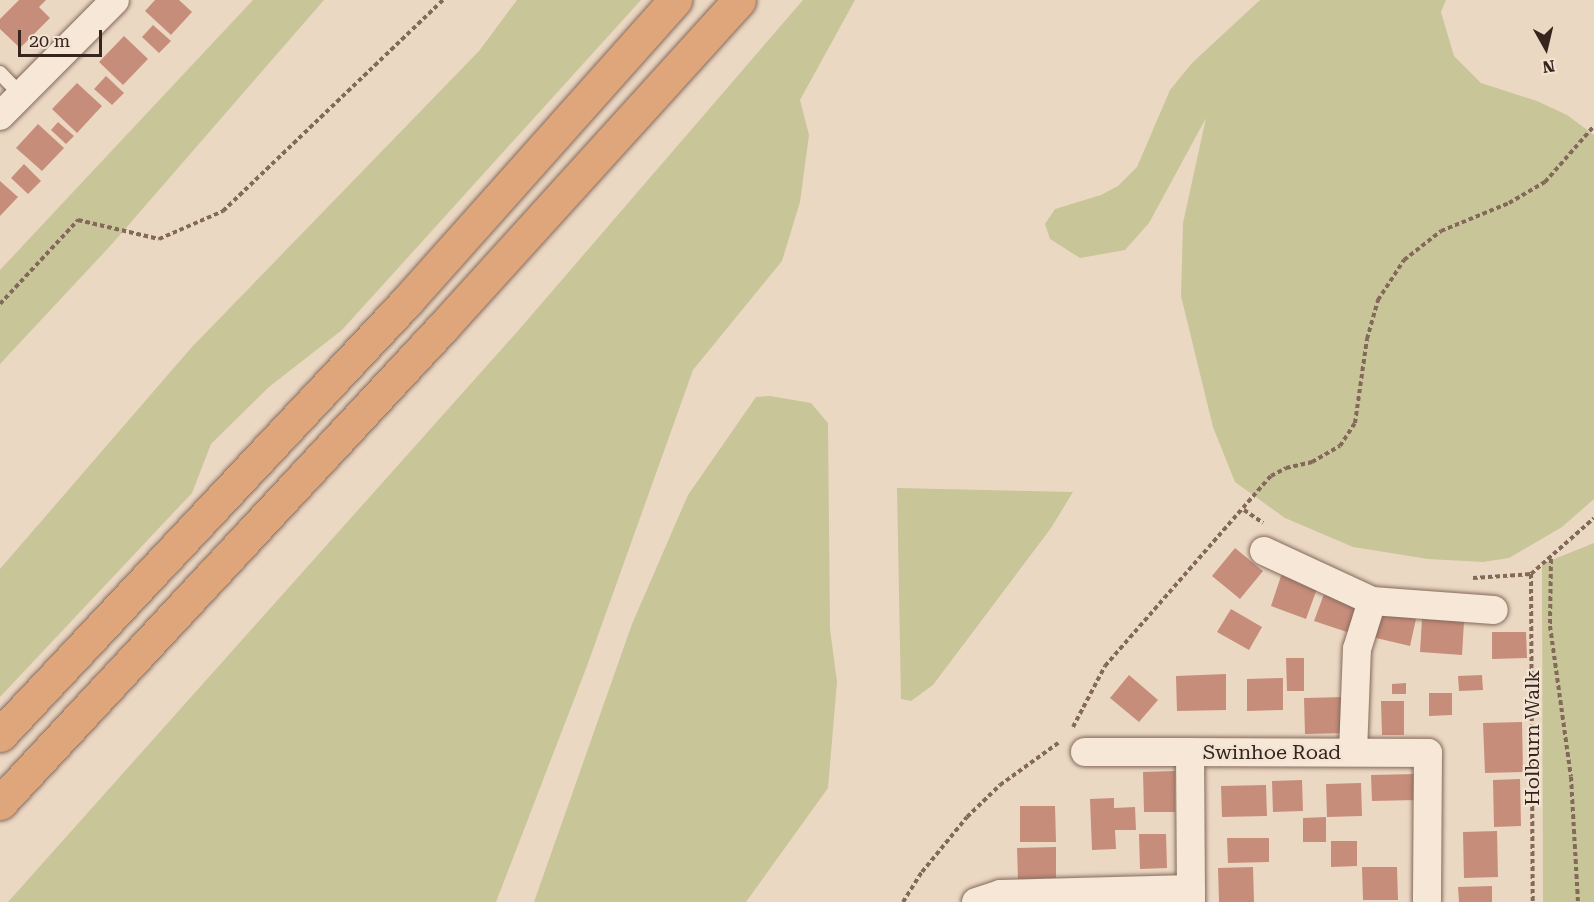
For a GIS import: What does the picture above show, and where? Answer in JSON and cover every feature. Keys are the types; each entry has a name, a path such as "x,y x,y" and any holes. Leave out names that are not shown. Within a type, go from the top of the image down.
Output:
{"highway":[{"path":"0,735 407,301 675,0"},
{"path":"0,803 442,328 739,0"}],"street":[{"path":"0,116 115,0"},
{"path":"1266,539 1372,601 1494,610"},
{"name":"Swinhoe Road","path":"1353,752 1357,649 1372,601"},
{"name":"Swinhoe Road","path":"1073,741 1190,752 1428,753 1427,902"},
{"name":"Swinhoe Road","path":"1190,752 1191,896"},
{"path":"976,902 1000,894 1191,896"}],"lane":[{"path":"0,73 21,95"}],"path":[{"path":"0,304 78,220 159,239 223,211 444,0"},
{"path":"903,902 922,872 967,817 1000,785 1073,741 1105,666 1244,510 1271,476 1286,468 1312,462 1340,446 1355,423 1366,339 1378,300 1404,260 1441,231 1509,204 1545,182 1594,126"},
{"path":"1244,510 1266,539"},
{"path":"1465,577 1531,574 1594,518"},
{"path":"1551,558 1550,626 1571,777 1578,902"},
{"name":"Holburn Walk","path":"1531,574 1533,902"}],"shaded area":[{"path":"253,0 324,0 112,244 0,364 0,270"},
{"path":"517,0 641,0 342,330 269,387 211,444 192,493 0,697 0,569 191,348 479,51"},
{"path":"803,0 855,0 800,100 809,135 800,202 782,261 693,370 587,666 496,902 8,902 517,332"},
{"path":"1260,0 1446,0 1441,12 1454,56 1481,83 1537,101 1567,115 1594,135 1594,499 1562,527 1509,558 1483,562 1428,559 1353,547 1285,518 1235,482 1213,427 1181,296 1183,223 1206,118 1149,223 1125,250 1080,258 1050,239 1045,224 1055,209 1101,195 1118,186 1137,167 1170,90 1192,63"},
{"path":"770,396 811,403 828,423 830,629 837,682 828,788 746,902 534,902 632,624 688,495 756,397"},
{"path":"897,488 1073,492 1051,528 933,685 911,701 901,699"},
{"path":"1594,543 1594,902 1543,902 1542,564"}],"building":[{"path":"19,0 46,0 39,7 50,18 20,48 0,29 0,19"},
{"path":"155,0 179,0 192,12 171,35 145,11"},
{"path":"153,25 171,41 159,53 142,37"},
{"path":"124,36 148,59 123,85 99,62"},
{"path":"106,76 124,93 112,105 94,89"},
{"path":"77,83 102,106 77,133 52,109"},
{"path":"58,122 74,136 66,144 51,130"},
{"path":"38,124 64,148 42,171 16,148"},
{"path":"24,164 41,181 28,194 11,178"},
{"path":"0,181 18,197 0,216"},
{"path":"1235,548 1263,571 1240,599 1212,576"},
{"path":"1282,573 1318,586 1306,619 1271,606"},
{"path":"1324,594 1359,606 1350,633 1314,621"},
{"path":"1231,609 1262,627 1249,650 1217,632"},
{"path":"1378,610 1416,619 1410,646 1372,637"},
{"path":"1422,619 1464,622 1462,655 1420,652"},
{"path":"1492,632 1526,632 1527,658 1492,659"},
{"path":"1286,658 1304,658 1304,691 1287,691"},
{"path":"1226,674 1226,710 1177,711 1176,676"},
{"path":"1129,675 1158,700 1139,722 1110,698"},
{"path":"1482,675 1483,690 1459,691 1458,676"},
{"path":"1283,678 1283,710 1247,711 1247,679"},
{"path":"1406,683 1406,694 1392,694 1392,684"},
{"path":"1429,693 1452,693 1452,715 1429,716"},
{"path":"1345,697 1346,733 1305,734 1304,698"},
{"path":"1381,701 1404,701 1404,735 1382,735"},
{"path":"1522,722 1523,772 1485,773 1483,723"},
{"path":"1175,771 1175,812 1144,812 1143,772"},
{"path":"1416,774 1417,800 1372,801 1371,775"},
{"path":"1520,779 1521,826 1494,827 1493,780"},
{"path":"1302,780 1303,811 1273,812 1272,781"},
{"path":"1361,783 1362,816 1327,817 1326,784"},
{"path":"1266,785 1267,816 1222,817 1221,786"},
{"path":"1114,798 1114,808 1135,807 1136,830 1115,830 1116,849 1092,850 1090,799"},
{"path":"1020,806 1055,806 1056,842 1020,842"},
{"path":"1326,817 1326,842 1303,842 1303,818"},
{"path":"1497,831 1498,877 1464,878 1463,832"},
{"path":"1139,834 1166,834 1167,868 1140,869"},
{"path":"1227,838 1269,838 1269,862 1228,863"},
{"path":"1331,841 1357,841 1357,866 1331,867"},
{"path":"1056,847 1056,878 1018,879 1017,848"},
{"path":"1253,867 1254,902 1219,902 1218,868"},
{"path":"1362,867 1397,867 1398,900 1363,900"},
{"path":"1492,886 1492,902 1459,902 1458,887"}]}
